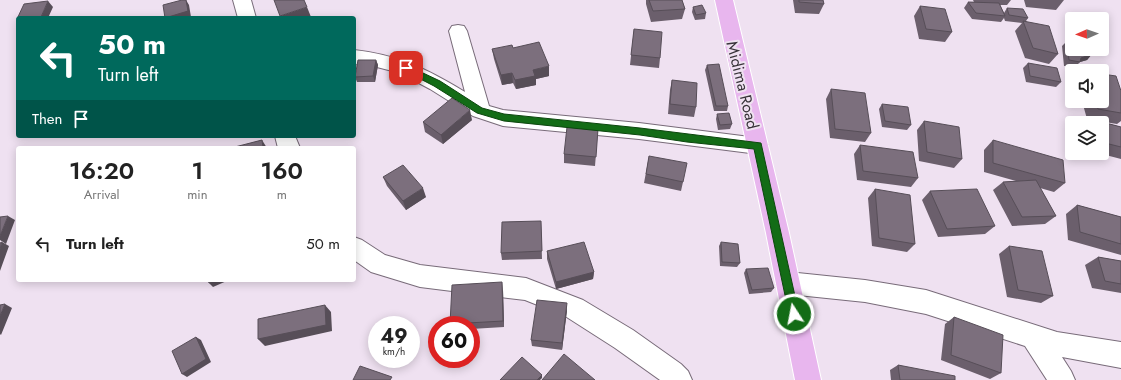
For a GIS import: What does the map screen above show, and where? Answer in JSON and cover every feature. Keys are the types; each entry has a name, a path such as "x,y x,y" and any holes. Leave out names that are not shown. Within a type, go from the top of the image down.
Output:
{"main road":[{"name":"Midima Road","path":"724,0 734,54 758,146 808,380"}],"street":[{"path":"242,0 246,16"},
{"path":"458,31 480,111"},
{"path":"356,56 373,59 406,68 437,84 480,111 504,118 640,131 758,146"},
{"path":"356,248 379,264 420,276 526,289 574,308 624,339 672,373 679,380"},
{"path":"788,283 865,291 926,302 1057,344 1121,355"},
{"path":"1034,337 1062,380"}],"building":[{"path":"186,0 188,11 172,16 165,16 163,5"},
{"path":"274,0 304,0 307,7 280,16"},
{"path":"649,0 682,0 685,9 653,11"},
{"path":"799,0 823,0 824,4 799,2"},
{"path":"48,1 41,16 18,16 24,4"},
{"path":"968,2 999,3 1005,16 976,13"},
{"path":"702,5 706,13 696,15 693,7"},
{"path":"920,6 945,9 952,32 926,29"},
{"path":"1007,8 1023,9 1028,18 1009,15"},
{"path":"1023,21 1049,26 1058,54 1033,48"},
{"path":"634,29 662,32 660,58 631,55"},
{"path":"539,42 549,66 533,70 535,76 515,80 512,73 501,75 492,49 512,45 513,48"},
{"path":"1069,56 1086,56 1081,58 1080,62 1069,60"},
{"path":"358,60 376,60 373,76 356,77"},
{"path":"1028,63 1057,68 1061,82 1030,76"},
{"path":"719,64 728,106 716,106 707,65"},
{"path":"1109,75 1116,76 1121,91 1121,113 1098,109 1109,108"},
{"path":"672,80 697,83 696,107 670,104"},
{"path":"831,89 865,93 871,133 835,129"},
{"path":"452,98 470,110 441,135 423,122"},
{"path":"882,104 908,107 911,125 885,121"},
{"path":"729,113 732,124 720,125 717,114"},
{"path":"924,121 959,127 962,159 927,152"},
{"path":"1109,124 1121,127 1121,147 1109,144"},
{"path":"567,127 598,129 596,157 564,154"},
{"path":"262,140 263,146 239,146"},
{"path":"993,140 1063,160 1065,183 993,163"},
{"path":"860,145 913,152 918,178 863,171"},
{"path":"649,156 687,163 683,182 646,174"},
{"path":"403,165 423,188 403,201 383,177"},
{"path":"1036,180 1056,216 1022,217 1003,182"},
{"path":"875,189 910,195 915,244 879,238"},
{"path":"977,189 995,226 947,229 930,191"},
{"path":"1077,205 1121,217 1121,244 1080,232"},
{"path":"8,216 0,236 0,217"},
{"path":"541,221 542,251 501,253 502,222"},
{"path":"584,242 594,272 556,282 547,251"},
{"path":"721,242 738,244 740,263 722,262"},
{"path":"1009,246 1042,251 1053,296 1018,290"},
{"path":"1098,257 1121,261 1121,284 1105,281"},
{"path":"768,268 774,288 752,290 746,269"},
{"path":"502,282 503,321 480,322 480,316 450,316 452,285"},
{"path":"537,300 567,303 562,343 531,340"},
{"path":"5,304 0,316 0,305"},
{"path":"325,305 326,325 258,339 258,319"},
{"path":"954,317 1003,335 1001,373 951,355"},
{"path":"196,337 206,359 182,374 172,351"},
{"path":"564,354 595,380 542,380"},
{"path":"522,357 542,375 537,380 500,380"},
{"path":"898,365 955,376 955,380 900,380"},
{"path":"360,366 392,377 390,380 353,380"}],"route":[{"path":"406,68 437,84 480,111 504,118 640,131 758,146 794,314"}]}
